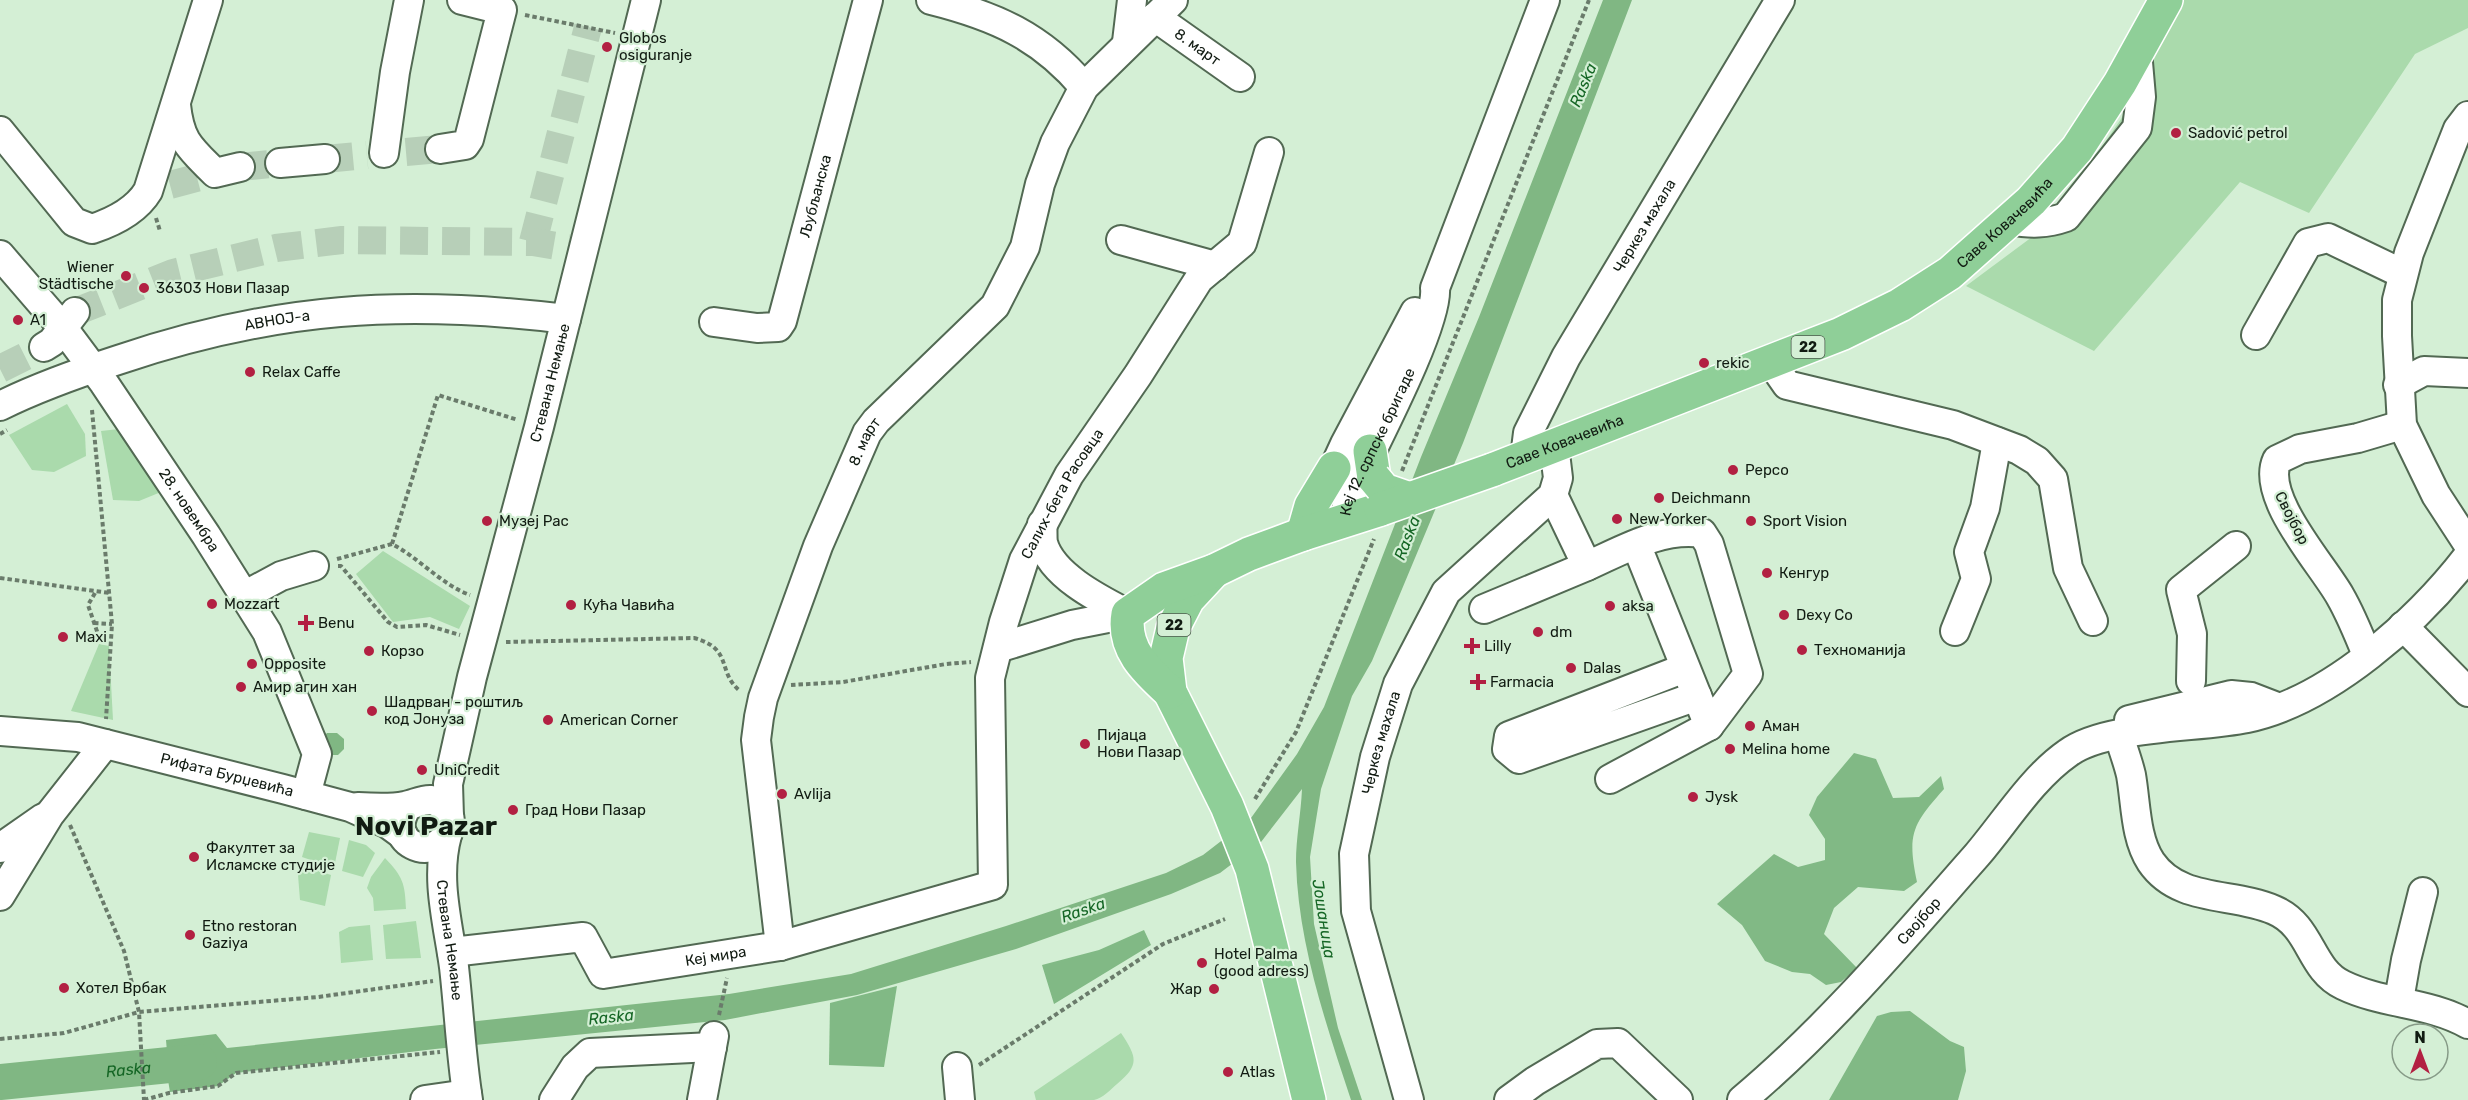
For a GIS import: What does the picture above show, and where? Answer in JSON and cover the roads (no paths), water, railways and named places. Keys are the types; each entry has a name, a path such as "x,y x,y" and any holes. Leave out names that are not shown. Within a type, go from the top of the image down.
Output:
{"main road":[{"name":"Саве Ковачевића","path":"1385,491 1492,470 1841,334 1925,290 1975,252 2009,220 2077,148 2097,120 2166,0"},
{"path":"1303,534 1311,506 1334,468"},
{"name":"22","path":"1309,1100 1251,869 1241,803 1170,693 1140,663 1131,648 1126,627 1128,614 1155,594 1214,572 1249,554 1344,521 1385,491"},
{"name":"22","path":"1170,693 1166,658 1173,628 1188,599 1214,572"}],"street":[{"path":"0,131 74,222 92,229 109,223 159,188 176,105 208,0"},
{"path":"386,153 395,72 409,0"},
{"path":"440,148 465,145 469,139 502,10 462,0"},
{"name":"Стевана Немање","path":"467,1097 454,975 443,902 443,849 448,826 448,784 451,765 566,319 576,250 646,0"},
{"name":"Љубљанска","path":"714,322 768,328 778,327 783,321 868,0"},
{"path":"931,0 993,18 1034,39 1068,68 1084,87"},
{"path":"1127,42 1132,0"},
{"name":"Кеј 12. српске бригаде","path":"1344,521 1348,500 1385,491 1425,332 1437,301 1435,288 1545,0"},
{"name":"Черкез махала","path":"1411,1098 1356,911 1354,854 1375,757 1398,684 1446,592 1552,495 1558,478 1528,433 1566,357 1780,0"},
{"name":"8. март","path":"780,946 756,740 767,687 818,546 867,433 876,421 995,306 1025,247 1040,184 1055,143 1084,87 1127,42 1164,8 1240,77"},
{"path":"176,105 179,130 186,143 218,172"},
{"path":"2468,116 2458,129 2427,203 2403,274 2396,318 2402,425 2436,495 2468,544"},
{"name":"Салих-бега Расовца","path":"993,885 990,691 996,655 1013,591 1042,524 1069,475 1207,272 1242,243 1269,152"},
{"path":"280,164 325,159"},
{"path":"2256,335 2308,243 2328,238 2403,274"},
{"path":"1120,240 1207,272"},
{"name":"28. новембра","path":"0,255 92,369 187,507 267,632 317,754 306,795"},
{"name":"Кеј 12. српске бригаде","path":"1344,521 1337,501 1334,468 1410,320 1424,297 1435,288"},
{"name":"АВНОЈ-а","path":"0,406 142,351 225,329 318,312 430,307 566,319"},
{"path":"1771,362 1787,385 1943,422 2019,450 2047,469 2053,479 2068,568 2093,621"},
{"path":"2398,385 2424,371 2468,373"},
{"name":"Својбор","path":"2367,655 2338,593 2305,545 2280,500 2274,472 2277,460 2300,449 2358,438 2402,425"},
{"path":"1955,631 1977,579 1968,552 1985,508 1997,442"},
{"path":"1552,495 1587,566"},
{"path":"1042,524 1043,544 1069,578 1094,596 1128,614"},
{"path":"1484,609 1636,544 1662,535 1686,531 1702,533 1709,544 1748,674 1709,726 1610,779"},
{"path":"1636,544 1709,726"},
{"path":"2185,685 2192,634 2181,591 2236,546"},
{"name":"Својбор","path":"1742,1100 1818,1032 1996,833 2048,769 2078,746 2105,739 2248,718 2328,685 2403,626 2468,556"},
{"path":"244,596 281,576 314,566"},
{"path":"996,655 1071,625 1128,614"},
{"path":"2403,626 2468,692"},
{"path":"1685,668 1509,736 1507,749 1519,759 1697,696"},
{"name":"Својбор","path":"2105,739 2102,732 2185,685 2241,696 2277,707"},
{"name":"Рифата Бурџевића","path":"0,731 105,737 350,807 388,824 409,841"},
{"path":"0,896 55,808 105,737"},
{"path":"2105,739 2130,771 2145,853 2163,877 2187,891 2237,899 2276,910 2302,930 2325,972 2333,980 2346,987 2436,1010 2468,1024"},
{"path":"443,902 424,859 409,841 401,820 415,802 442,779 451,765"},
{"path":"409,841 422,848 436,845 448,826 439,803 415,802"},
{"name":"Рифата Бурџевића","path":"350,807 415,802"},
{"path":"0,848 55,808"},
{"name":"Кеј мира","path":"454,975 583,937 603,974 780,946 993,885"},
{"path":"2399,1000 2406,960 2423,892"},
{"path":"554,1100 575,1067 590,1053 713,1041 702,1100"},
{"path":"1509,1100 1535,1081 1597,1044 1618,1043 1678,1100"},
{"path":"957,1067 960,1100"},
{"path":"425,1100 467,1097"}],"water":[{"path":"1603,0 1632,0 1463,443 1372,661 1352,696 1321,789 1310,857 1314,924 1338,1028 1362,1100 1351,1100 1323,1013 1302,923 1296,862 1302,789 1261,842 1220,873 1171,894 1016,949 857,995 725,1020 435,1049 236,1073 218,1086 170,1092 168,1080 151,1082 149,1054 167,1052 166,1040 216,1034 227,1048 729,994 851,974 1166,873 1203,855 1251,818 1297,754 1324,707"},
{"path":"327,733 337,733 344,739 344,749 338,755 328,755 321,739"},
{"path":"49,1062 53,1091 0,1096 0,1067"}],"waterway":[{"name":"Raska","path":"0,1082 199,1062"}],"tunnel":[{"path":"533,242 588,27"},
{"path":"406,152 440,149"},
{"path":"325,159 367,155"},
{"path":"240,167 280,163"},
{"path":"170,185 200,177"},
{"path":"75,312 173,273 276,248 342,240 533,242 568,248"},
{"path":"0,369 44,347"}],"place":[{"name":"Globos osiguranje","path":"607,47"},
{"name":"Sadović petrol","path":"2176,133"},
{"name":"Wiener Städtische","path":"126,276"},
{"name":"36303 Нови Пазар","path":"144,288"},
{"name":"A1","path":"18,320"},
{"name":"rekic","path":"1704,363"},
{"name":"Relax Caffe","path":"250,372"},
{"name":"Pepco","path":"1733,470"},
{"name":"Deichmann","path":"1659,498"},
{"name":"New Yorker","path":"1617,519"},
{"name":"Музеј Рас","path":"487,521"},
{"name":"Sport Vision","path":"1751,521"},
{"name":"Кенгур","path":"1767,573"},
{"name":"Mozzart","path":"212,604"},
{"name":"Кућа Чавића","path":"571,605"},
{"name":"aksa","path":"1610,606"},
{"name":"Dexy Co","path":"1784,615"},
{"name":"Benu","path":"306,623"},
{"name":"dm","path":"1538,632"},
{"name":"Maxi","path":"63,637"},
{"name":"Lilly","path":"1472,646"},
{"name":"Техноманија","path":"1802,650"},
{"name":"Корзо","path":"369,651"},
{"name":"Opposite","path":"252,664"},
{"name":"Dalas","path":"1571,668"},
{"name":"Farmacia","path":"1478,682"},
{"name":"Амир агин хан","path":"241,687"},
{"name":"Шадрван - роштиљ код Јонуза","path":"372,711"},
{"name":"American Corner","path":"548,720"},
{"name":"Аман","path":"1750,726"},
{"name":"Пијаца Нови Пазар","path":"1085,744"},
{"name":"Melina home","path":"1730,749"},
{"name":"UniCredit","path":"422,770"},
{"name":"Avlija","path":"782,794"},
{"name":"Jysk","path":"1693,797"},
{"name":"Град Нови Пазар","path":"513,810"},
{"name":"Факултет за Исламске студије","path":"194,857"},
{"name":"Etno restoran Gaziya","path":"190,935"},
{"name":"Hotel Palma (good adress)","path":"1202,963"},
{"name":"Хотел Врбак","path":"64,988"},
{"name":"Жар","path":"1214,989"},
{"name":"Atlas","path":"1228,1072"}],"district":[{"name":"Novi Pazar","path":"426,826"}],"water label":[{"name":"Јошаница","path":"1324,919"}]}
